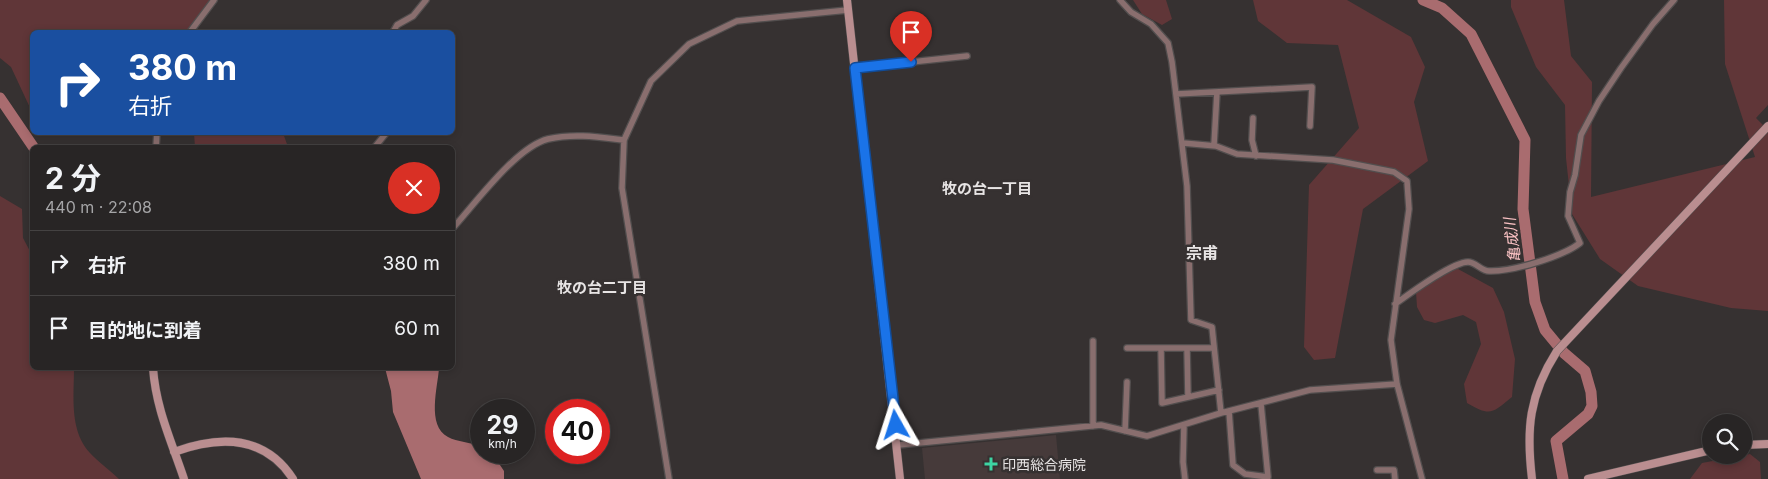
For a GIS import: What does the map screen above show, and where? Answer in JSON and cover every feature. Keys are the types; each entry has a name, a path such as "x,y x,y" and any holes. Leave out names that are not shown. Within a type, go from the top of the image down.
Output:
{"street":[{"path":"192,30 214,0"},
{"path":"847,0 898,445 900,479"},
{"path":"1120,0 1132,12 1150,24 1168,44 1183,143 1187,186 1191,320 1212,327 1221,413"},
{"path":"1395,304 1441,274 1468,262 1478,265 1486,271 1519,266 1555,258 1570,251 1580,243 1568,216 1570,192 1575,175 1581,135 1595,108 1621,68 1653,24 1674,0"},
{"path":"394,30 397,25 413,16 424,1"},
{"path":"669,479 622,188 624,140 651,82 690,44 737,21 848,10"},
{"path":"855,68 967,56"},
{"path":"1176,94 1312,87 1310,126"},
{"path":"1214,145 1217,92"},
{"path":"1253,118 1252,140 1256,156"},
{"path":"1532,479 1528,428 1533,401 1545,370 1563,342 1768,126"},
{"path":"376,145 385,135"},
{"path":"455,226 519,154 547,139 582,135 624,140"},
{"path":"1183,143 1214,145 1237,154 1333,160 1394,172 1407,181 1409,209 1391,340 1396,384 1422,479"},
{"path":"1093,341 1093,426"},
{"path":"1127,348 1214,348"},
{"path":"1161,348 1162,403 1219,390"},
{"path":"1187,348 1188,397"},
{"path":"153,370 155,390 162,420 184,479"},
{"path":"1124,431 1127,382"},
{"path":"898,445 1101,425 1146,436 1221,413 1310,390 1396,384"},
{"path":"1229,411 1233,465 1244,474 1268,477 1261,404"},
{"path":"1184,425 1183,462 1185,479"},
{"path":"174,452 205,442 236,442 268,454 285,468 293,479"},
{"path":"1752,444 1768,443"},
{"path":"1588,479 1702,452"},
{"path":"1377,470 1394,470 1395,479"}],"shaded area":[{"path":"0,0 212,0 193,30 30,30 30,108 11,67 0,58"},
{"path":"1133,0 1166,0 1172,19 1162,25 1142,14"},
{"path":"1253,0 1347,0 1411,37 1425,67 1414,102 1428,161 1363,209 1335,358 1314,360 1304,347 1309,185 1359,128 1338,45 1287,43 1258,21"},
{"path":"1511,0 1564,0 1571,56 1592,82 1591,197 1755,157 1725,64 1724,0 1768,0 1768,105 1756,118 1768,130 1768,311 1731,308 1638,286 1600,259 1572,214 1566,158 1565,105 1536,67 1511,7"},
{"path":"194,135 284,135 287,145 195,145"},
{"path":"0,196 22,209 23,238 30,251 30,370 74,370 74,412 83,444 97,460 119,479 0,479"},
{"path":"1458,269 1493,288 1504,312 1515,359 1512,397 1500,407 1491,411 1481,410 1467,403 1464,384 1481,344 1476,322 1463,315 1435,323 1424,320 1417,307 1416,292 1436,272"},
{"path":"386,370 439,370 435,415 441,432 452,439 470,443 470,464 499,464 504,471 504,479 421,479 393,412 391,391"},
{"name":"印西総合病院","path":"1056,435 1060,479 925,479 922,448"},
{"path":"1752,456 1760,462 1761,479 1690,479 1702,463 1752,464"}],"waterway":[{"name":"亀成川","path":"1423,0 1442,8 1471,34 1525,140 1523,209 1535,302 1545,330 1564,353 1585,371 1591,392 1592,406 1588,414 1556,441 1563,479"},
{"path":"0,98 32,145"}],"place":[{"name":"印西総合病院","path":"991,464"}],"district":[{"name":"牧の台一丁目","path":"987,188"},
{"name":"宗甫","path":"1202,253"},
{"name":"牧の台二丁目","path":"602,287"}],"route":[{"path":"896,425 855,68 911,62"}]}
